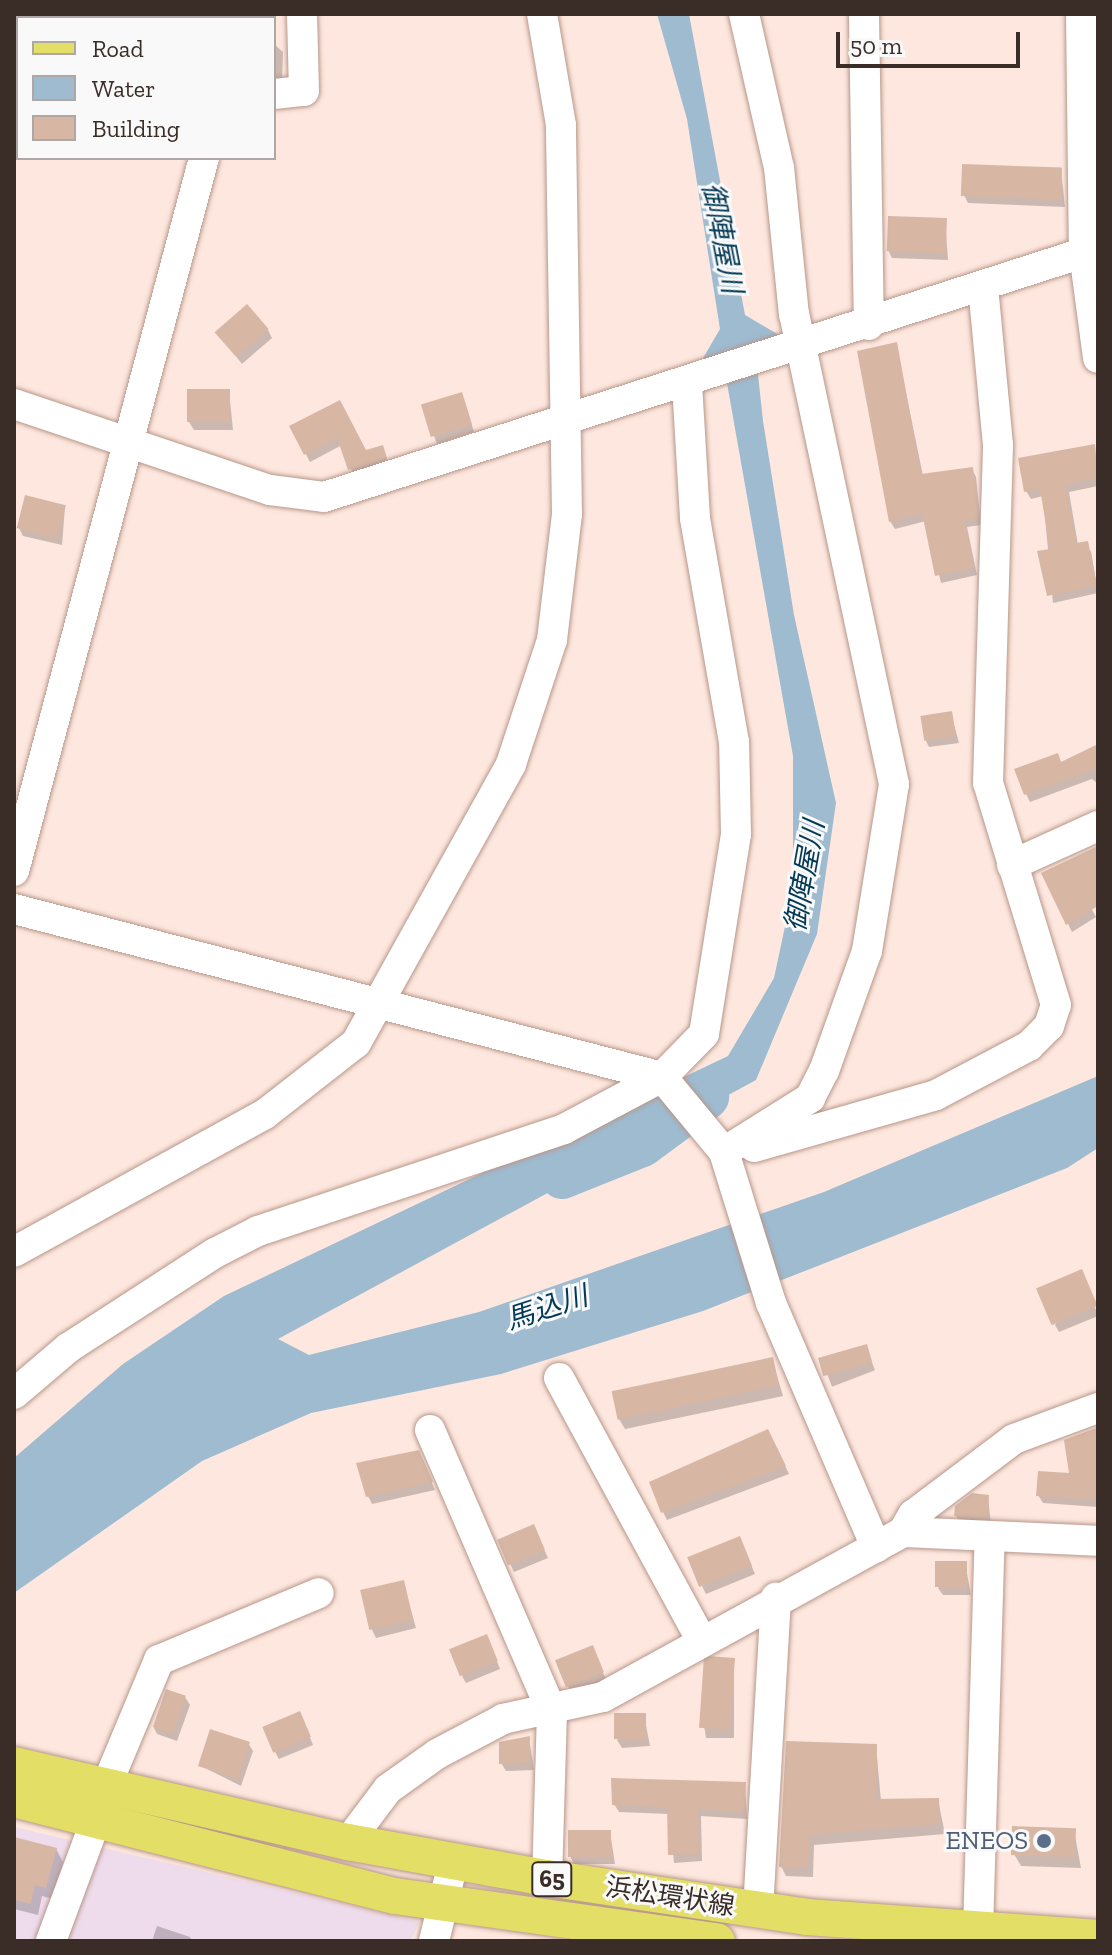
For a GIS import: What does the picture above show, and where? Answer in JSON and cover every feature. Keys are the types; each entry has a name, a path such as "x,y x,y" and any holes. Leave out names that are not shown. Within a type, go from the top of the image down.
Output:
{"main road":[{"name":"浜松環状線","path":"14,1765 100,1805 445,1904 564,1931 717,1941"},
{"name":"浜松環状線","path":"14,1799 100,1805 348,1842 453,1863 758,1910 978,1931 1098,1938"}],"street":[{"path":"276,94 304,91 302,14"},
{"path":"14,1252 265,1114 334,1064 384,1001 511,764 544,673 564,571 566,418 561,125 542,14"},
{"path":"727,1162 798,1108 817,1085 867,951 893,815 878,699 796,349 779,168 744,14"},
{"path":"864,14 869,325"},
{"path":"1081,14 1098,358"},
{"path":"14,871 203,160"},
{"path":"14,404 270,490 324,497 566,418 796,349 1091,251"},
{"path":"727,1162 936,1095 1029,1046 1049,1026 1053,993 988,783 998,445 983,287"},
{"path":"14,1394 126,1308 258,1231 529,1144 662,1077 704,1034 736,834 734,742 697,532 693,380"},
{"path":"1012,865 1098,826"},
{"path":"14,909 384,1001 662,1077 727,1162 771,1303 876,1547"},
{"path":"559,1378 701,1640"},
{"path":"348,1842 388,1789 437,1754 503,1719 552,1712 603,1697 776,1598 903,1532 913,1515 1014,1439 1098,1408"},
{"path":"430,1430 552,1712 547,1878"},
{"path":"903,1532 1098,1541"},
{"path":"978,1931 990,1538"},
{"path":"51,1941 100,1805 159,1660 319,1593"},
{"path":"758,1910 776,1598"},
{"path":"434,1941 453,1863"}],"shaded area":[{"path":"14,1827 420,1922 410,1941 14,1941"}],"water":[{"name":"馬込川","path":"657,14 689,14 745,315 779,335 755,347 763,421 794,615 836,803 817,934 756,1080 278,1339 309,1355 479,1312 824,1192 1098,1076 1098,1148 1067,1168 703,1311 501,1374 311,1413 202,1461 14,1593 14,1458 123,1364 224,1296 728,1056 774,978 793,889 793,756 722,355 699,365 720,329 687,119"}],"building":[{"path":"962,164 1062,167 1061,199 961,196"},
{"path":"888,216 947,218 946,253 887,251"},
{"path":"247,304 269,329 236,357 215,332"},
{"path":"897,342 921,474 973,467 978,518 964,520 974,568 935,576 922,513 889,522 857,351"},
{"path":"187,389 230,389 230,422 187,422"},
{"path":"462,392 472,425 431,437 421,405"},
{"path":"340,400 366,450 383,445 387,458 348,470 337,438 304,455 289,426"},
{"path":"1095,444 1098,478 1066,484 1076,543 1088,541 1097,585 1047,596 1037,551 1050,549 1040,489 1024,492 1018,458"},
{"path":"25,495 66,505 58,538 17,528"},
{"path":"952,711 956,736 924,741 920,716"},
{"path":"1098,744 1098,768 1024,795 1014,769 1058,753 1061,762"},
{"path":"1098,846 1098,906 1066,925 1041,873"},
{"path":"1082,1269 1098,1306 1052,1325 1036,1289"},
{"path":"867,1344 872,1362 823,1376 818,1358"},
{"path":"773,1357 779,1385 618,1420 612,1391"},
{"path":"1096,1428 1098,1500 1036,1496 1038,1471 1069,1473 1064,1440"},
{"path":"768,1429 786,1466 661,1513 649,1482"},
{"path":"419,1450 433,1482 366,1497 356,1463"},
{"path":"972,1493 989,1495 988,1518 954,1516 955,1506"},
{"path":"534,1524 545,1550 508,1565 497,1540"},
{"path":"740,1536 752,1566 699,1587 687,1557"},
{"path":"935,1561 967,1561 967,1587 935,1587"},
{"path":"404,1580 413,1620 369,1630 360,1590"},
{"path":"487,1634 498,1661 460,1676 449,1649"},
{"path":"593,1645 604,1672 566,1687 555,1660"},
{"path":"704,1656 735,1658 730,1730 699,1728"},
{"path":"166,1689 186,1696 173,1734 153,1727"},
{"path":"300,1711 311,1737 273,1753 262,1727"},
{"path":"614,1713 646,1713 646,1739 614,1739"},
{"path":"210,1729 250,1742 238,1779 198,1766"},
{"path":"530,1736 530,1763 499,1764 499,1742"},
{"path":"786,1741 877,1744 876,1799 939,1798 940,1824 809,1835 808,1868 779,1867"},
{"path":"611,1778 746,1782 744,1812 698,1809 699,1854 668,1855 667,1807 612,1805"},
{"name":"ENEOS","path":"1012,1826 1076,1828 1075,1857 1011,1855"},
{"path":"568,1830 611,1830 611,1857 568,1857"},
{"path":"14,1837 57,1848 46,1888 35,1885 31,1904 14,1900"}],"waterway":[{"name":"御陣屋川","path":"562,1177 642,1145 707,1097"}],"place":[{"name":"ENEOS","path":"1044,1841"}]}
